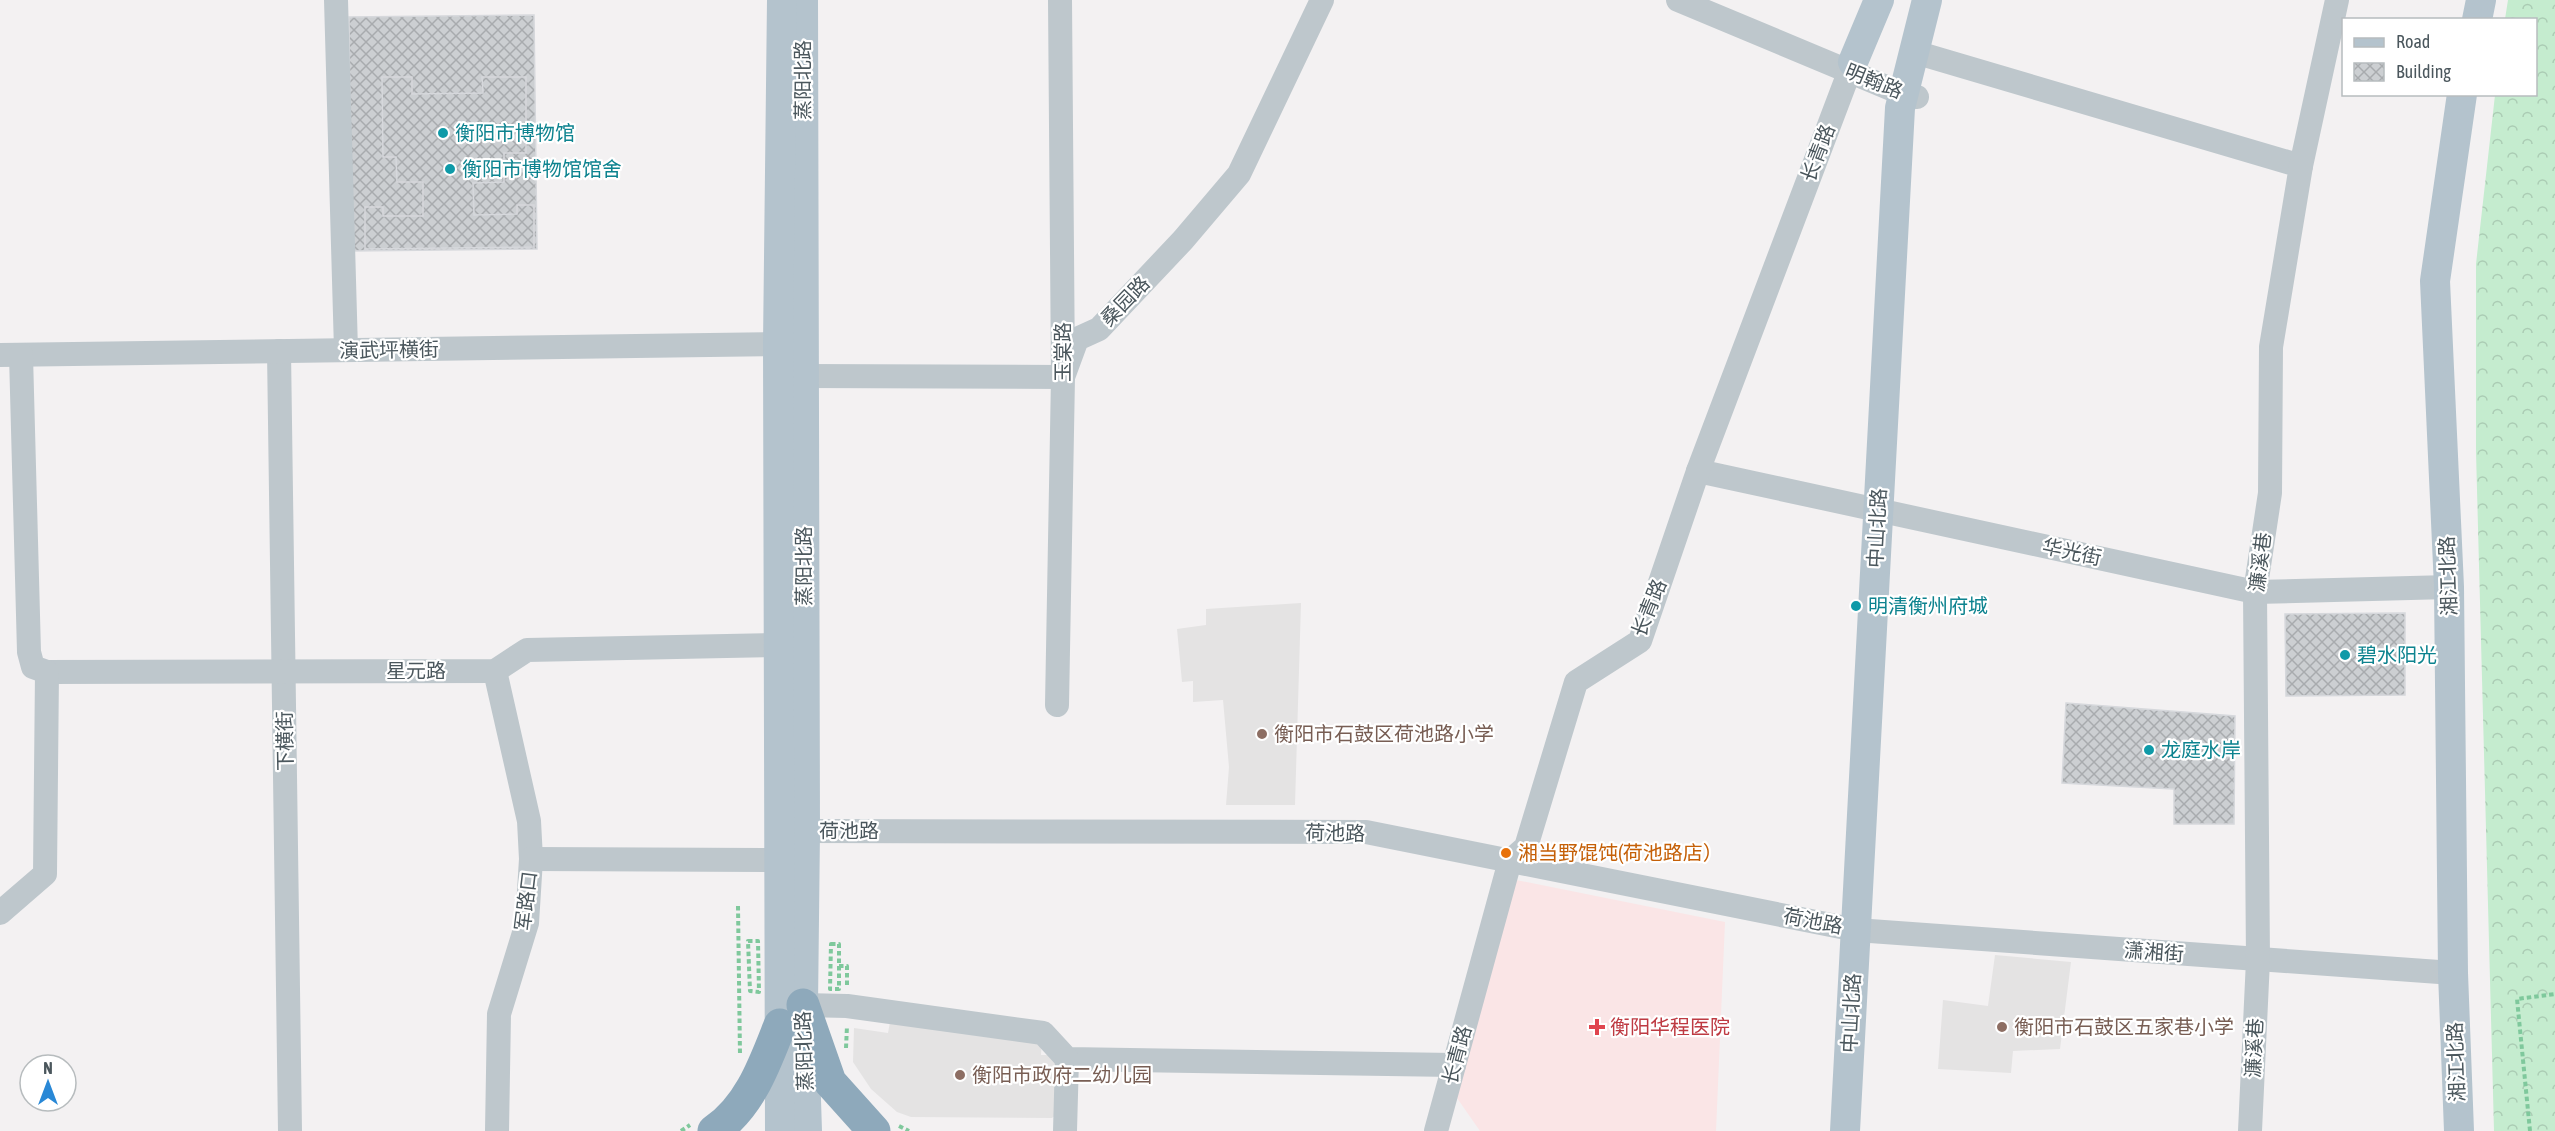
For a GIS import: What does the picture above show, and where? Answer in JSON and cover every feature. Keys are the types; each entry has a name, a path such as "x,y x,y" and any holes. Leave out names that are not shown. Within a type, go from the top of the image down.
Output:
{"highway":[{"path":"706,1126 723,1125 757,1082 791,1015"},
{"path":"791,1015 830,1082 884,1127"}],"main road":[{"name":"蒸阳北路","path":"782,0 778,344 778,860 791,1015 807,1131"},
{"name":"蒸阳北路","path":"780,1131 805,831 803,0"},
{"path":"1851,67 1879,0"},
{"name":"中山北路","path":"1859,1131 1863,931 1885,512 1899,119 1908,91 1927,0"},
{"name":"中山北路","path":"1908,91 1928,56 1942,0"},
{"path":"2477,18 2481,0"},
{"path":"2491,18 2494,0"},
{"name":"湘江北路","path":"2459,1131 2453,973 2449,587 2435,281 2462,96"},
{"name":"湘江北路","path":"2475,1131 2451,283 2477,96"},
{"name":"中山北路","path":"1845,1131 1863,931"}],"street":[{"path":"336,0 346,350"},
{"name":"玉棠路","path":"1057,705 1064,377 1060,0"},
{"name":"桑园路","path":"1064,377 1077,339 1100,329 1183,240 1239,174 1322,0"},
{"name":"明翰路","path":"1678,0 1908,91"},
{"name":"明翰路","path":"1704,0 1851,67"},
{"name":"濂溪巷","path":"2250,1131 2258,960 2255,592 2270,493 2271,347 2301,166 2337,0"},
{"path":"1928,56 2301,166"},
{"name":"长青路","path":"1436,1131 1510,861 1526,847 1576,681 1640,641 1698,471 1851,67"},
{"name":"演武坪横街","path":"10,355 778,344"},
{"name":"下横街","path":"279,351 290,1131"},
{"path":"0,913 45,874 47,672 33,667 29,652 10,355"},
{"path":"803,376 1064,377"},
{"name":"华光街","path":"1698,471 2255,592 2449,587"},
{"path":"495,671 527,650 778,645"},
{"name":"星元路","path":"47,672 495,671"},
{"name":"军路口","path":"495,671 529,821 531,859 527,923 499,1014 497,1131"},
{"name":"荷池路","path":"805,831 1366,832 1863,931"},
{"path":"531,859 778,860"},
{"name":"潇湘街","path":"1863,931 2453,973"},
{"path":"791,1015 847,1006 1043,1034 1067,1059 1454,1065"},
{"path":"1065,1131 1067,1059"}],"path":[{"path":"738,906 740,1062"},
{"path":"831,944 839,944 839,963 839,989 830,989 831,944"},
{"path":"749,958 750,974"},
{"path":"839,963 847,966 846,1053"},
{"path":"739,964 749,964"},
{"path":"2530,1131 2517,999 2555,994"},
{"path":"681,1131 706,1126"},
{"path":"884,1127 909,1131"}],"shaded area":[{"name":"衡阳市石鼓区荷池路小学","path":"1301,603 1295,805 1226,805 1229,767 1223,700 1193,702 1193,681 1182,682 1177,629 1206,625 1206,609"},
{"name":"衡阳华程医院","path":"1511,879 1725,922 1716,1131 1480,1131 1457,1098"},
{"name":"衡阳市石鼓区五家巷小学","path":"1995,955 2071,962 2060,1049 2013,1051 2011,1073 1938,1069 1943,1000 1988,1006"},
{"name":"衡阳市政府二幼儿园","path":"890,1022 1042,1040 1041,1055 1059,1055 1058,1113 1052,1118 911,1117 897,1112 871,1089 853,1062 854,1028 888,1033"}],"green space":[{"path":"2508,0 2555,0 2555,1131 2494,1131 2476,452 2476,264 2495,96 2537,96 2537,18 2505,18"}],"building":[{"name":"衡阳市博物馆","path":"534,15 537,249 351,251 349,17"},
{"name":"衡阳市博物馆馆舍","path":"382,77 412,77 412,94 483,93 482,77 526,77 526,153 504,153 504,182 473,183 474,215 517,214 517,205 534,205 534,247 365,249 365,207 383,207 383,216 423,216 423,182 397,182 396,157 383,157"},
{"name":"碧水阳光","path":"2405,613 2405,695 2286,696 2285,614"},
{"name":"龙庭水岸","path":"2066,703 2235,716 2234,824 2174,824 2174,789 2062,783"}],"place":[{"name":"衡阳市博物馆","path":"443,133"},
{"name":"衡阳市博物馆馆舍","path":"450,169"},
{"name":"明清衡州府城","path":"1856,606"},
{"name":"碧水阳光","path":"2345,655"},
{"name":"衡阳市石鼓区荷池路小学","path":"1262,734"},
{"name":"龙庭水岸","path":"2149,750"},
{"name":"湘当野馄饨(荷池路店）","path":"1506,853"},
{"name":"衡阳华程医院","path":"1597,1027"},
{"name":"衡阳市石鼓区五家巷小学","path":"2002,1027"},
{"name":"衡阳市政府二幼儿园","path":"960,1075"}]}
